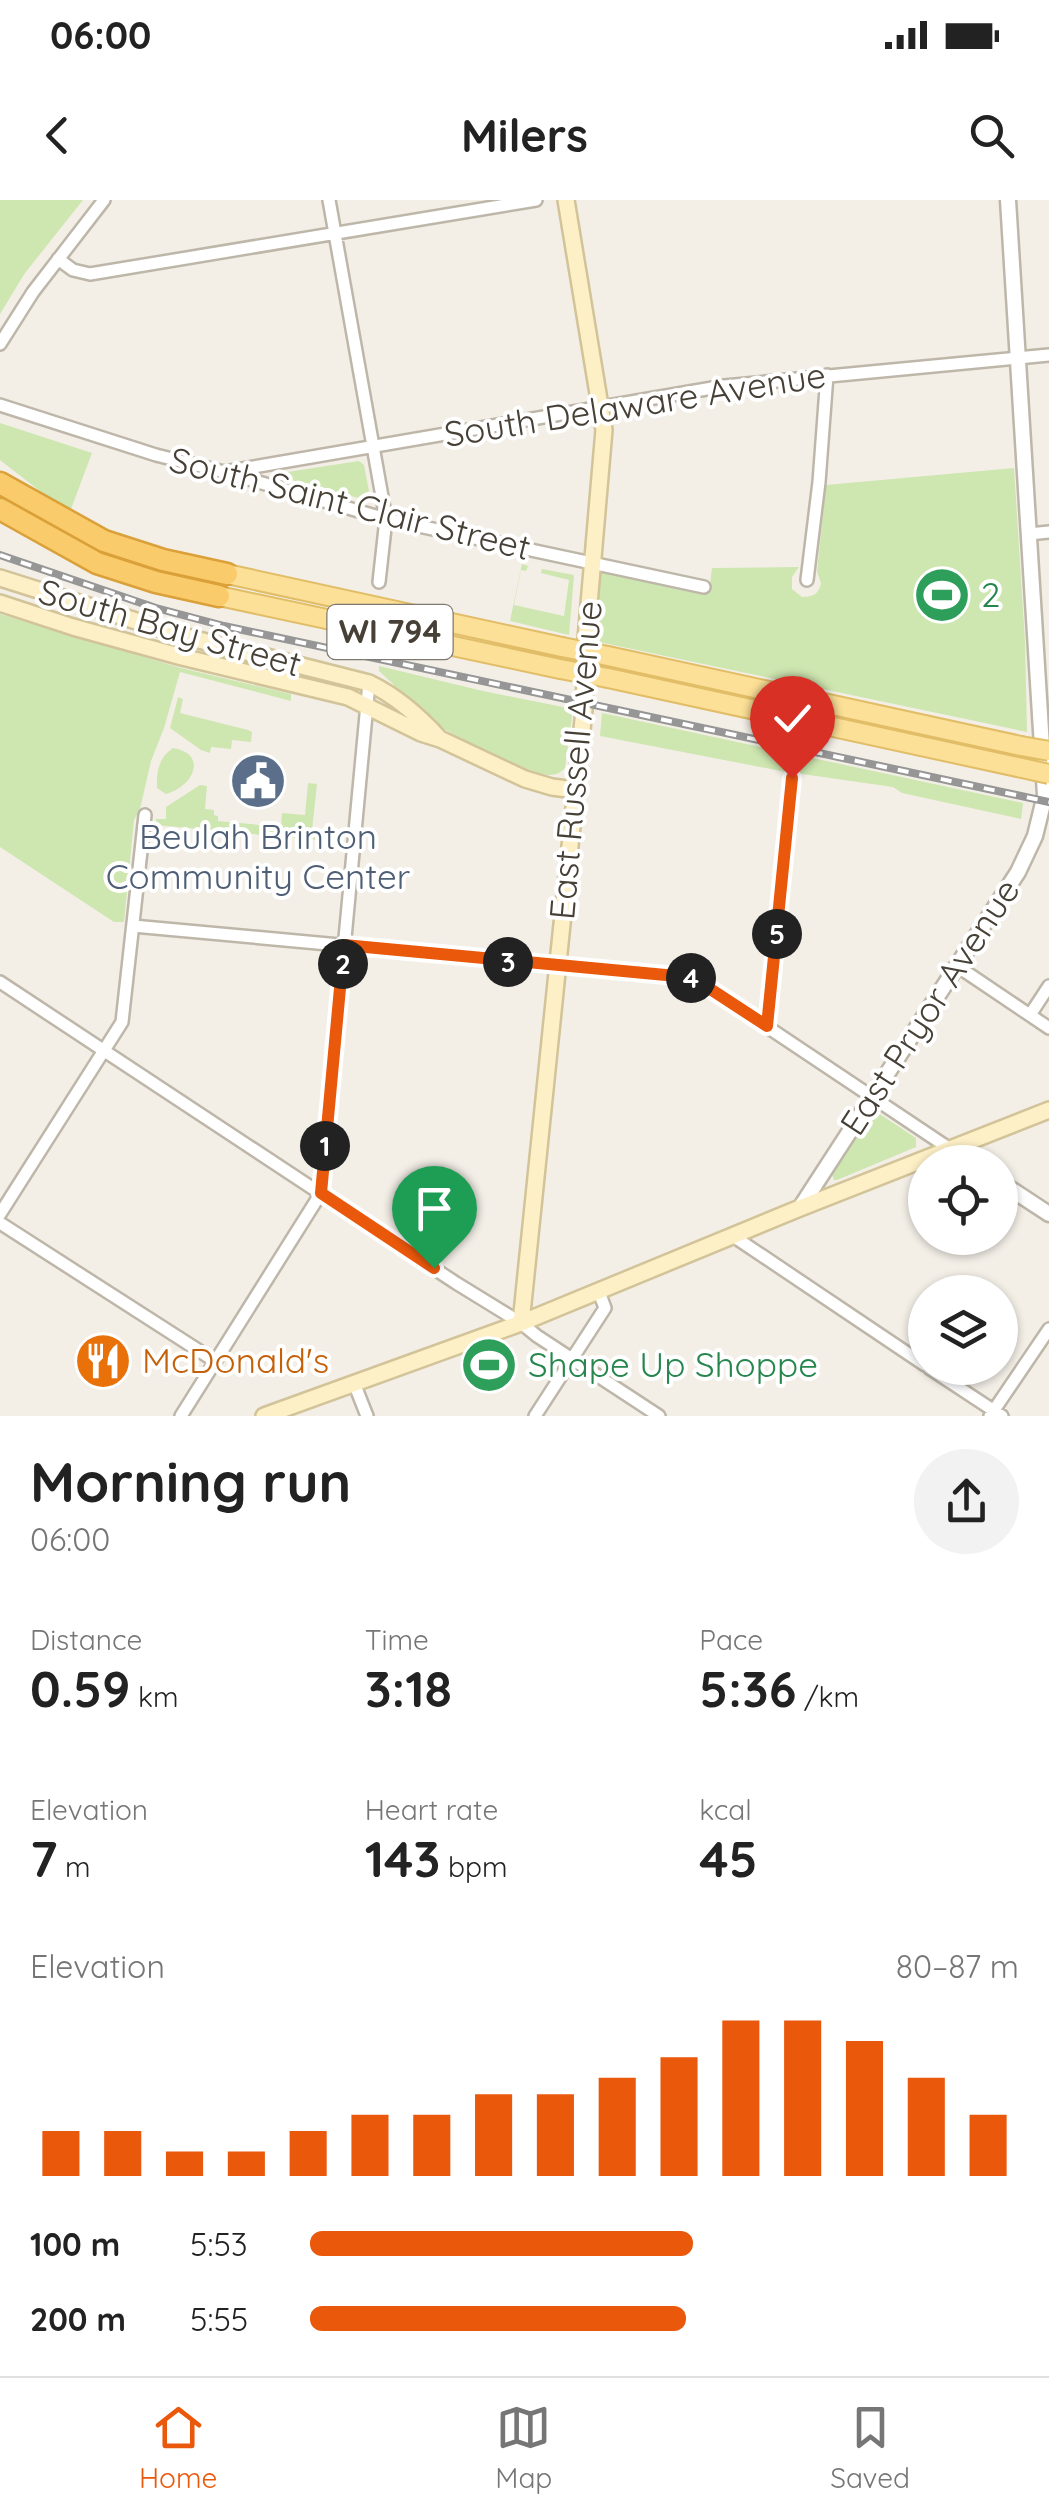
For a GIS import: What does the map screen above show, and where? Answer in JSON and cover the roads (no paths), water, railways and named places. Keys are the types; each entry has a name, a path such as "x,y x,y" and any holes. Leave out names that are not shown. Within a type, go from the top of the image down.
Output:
{"highway":[{"path":"0,469 42,506"},
{"name":"WI 794","path":"0,483 104,541 163,560 227,574"},
{"name":"WI 794","path":"0,508 97,563 219,596"}],"main road":[{"name":"East Russell Avenue","path":"522,1322 584,710 586,639 604,430 566,200"},
{"name":"WI 794","path":"227,574 1049,751"},
{"name":"South Bay Street","path":"0,578 187,638 369,683 392,696 440,739"},
{"name":"WI 794","path":"219,596 1049,774"},
{"name":"South Bay Street","path":"0,604 182,657 348,696 421,734 525,779 576,790"},
{"path":"182,657 187,638"},
{"path":"960,1145 1049,1110"},
{"path":"264,1416 600,1292 908,1166"}],"street":[{"path":"0,344 32,292 104,200"},
{"path":"329,200 386,519 379,582"},
{"path":"58,259 90,274 536,200"},
{"name":"East Pryor Avenue","path":"800,1208 1018,872 1035,836 1044,795 1043,698 1008,200"},
{"name":"South Delaware Avenue","path":"224,472 724,386 1049,356"},
{"path":"807,580 827,375"},
{"name":"South Saint Clair Street","path":"0,404 156,455 386,519 704,586"},
{"path":"1029,534 1049,532"},
{"path":"181,1416 321,1193 369,683"},
{"path":"767,1026 792,778"},
{"path":"0,1214 122,1022 145,815"},
{"path":"133,926 687,977 944,1145"},
{"path":"957,966 1049,1028"},
{"path":"0,982 468,1291 522,1322 536,1336 659,1416"},
{"path":"1030,1015 1049,986"},
{"path":"1018,1194 1049,1214"},
{"path":"0,1223 215,1361"},
{"path":"732,1236 908,1353"},
{"path":"534,1416 605,1308 600,1292"},
{"path":"954,1385 995,1414 1049,1328"},
{"path":"354,1383 366,1416"}],"railway":[{"path":"0,555 156,608 224,626 1049,802"}],"place":[{"name":"2","path":"942,595"},
{"name":"Beulah Brinton Community Center","path":"258,781"},
{"name":"McDonald's","path":"103,1361"},
{"name":"Shape Up Shoppe","path":"489,1365"}]}
